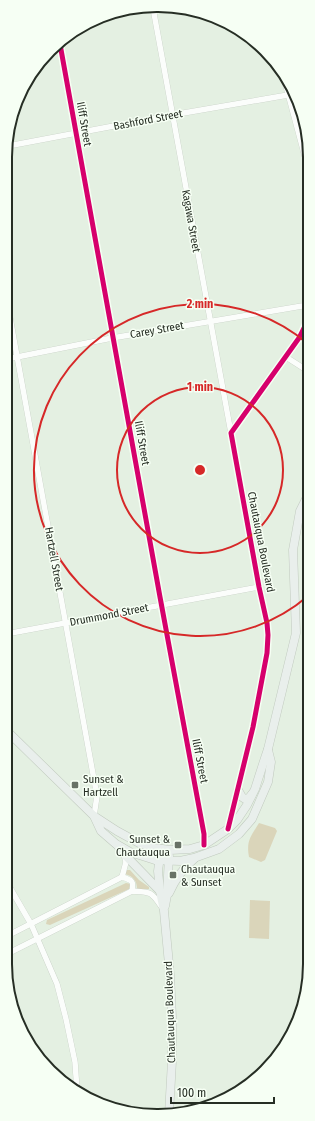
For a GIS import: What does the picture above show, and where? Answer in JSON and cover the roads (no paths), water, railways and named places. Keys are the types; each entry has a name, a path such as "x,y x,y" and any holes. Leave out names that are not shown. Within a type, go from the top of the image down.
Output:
{"main road":[{"path":"12,736 94,816 139,843 161,849 190,850 204,845 228,829 237,820 247,805 255,788 268,749 296,633 293,550 300,511 303,505"},
{"path":"116,844 140,856 169,861 194,858 218,849 239,834 252,819 268,782 271,762 268,749"},
{"path":"238,790 245,799 249,798 255,788"},
{"path":"94,816 101,831 116,844 123,853 164,893 194,858"},
{"name":"Chautauqua Boulevard","path":"161,849 158,871 164,893"},
{"name":"Chautauqua Boulevard","path":"169,1109 172,1061 172,1017 164,893 170,850"}],"street":[{"name":"Kagawa Street","path":"154,12 231,433"},
{"name":"Iliff Street","path":"61,49 112,338 204,834 204,845"},
{"path":"287,91 303,150"},
{"name":"Bashford Street","path":"12,145 288,95"},
{"name":"Carey Street","path":"12,358 112,338 303,306"},
{"name":"Hartzell Street","path":"12,329 97,796 94,816"},
{"path":"231,433 286,357 303,330"},
{"path":"286,357 303,368"},
{"name":"Chautauqua Boulevard","path":"228,829 250,739 267,653 268,635 231,433"},
{"name":"Drummond Street","path":"12,633 259,587"},
{"path":"12,934 122,877 126,862 123,853"},
{"path":"122,877 133,882 132,892"},
{"path":"12,891 31,924 56,984 66,1019 75,1062 77,1084"},
{"path":"12,951 132,892 151,893 155,896 164,911"}],"place":[{"name":"Sunset & Hartzell","path":"75,785"},
{"name":"Sunset & Chautauqua","path":"178,845"},
{"name":"Chautauqua & Sunset","path":"173,875"}]}
